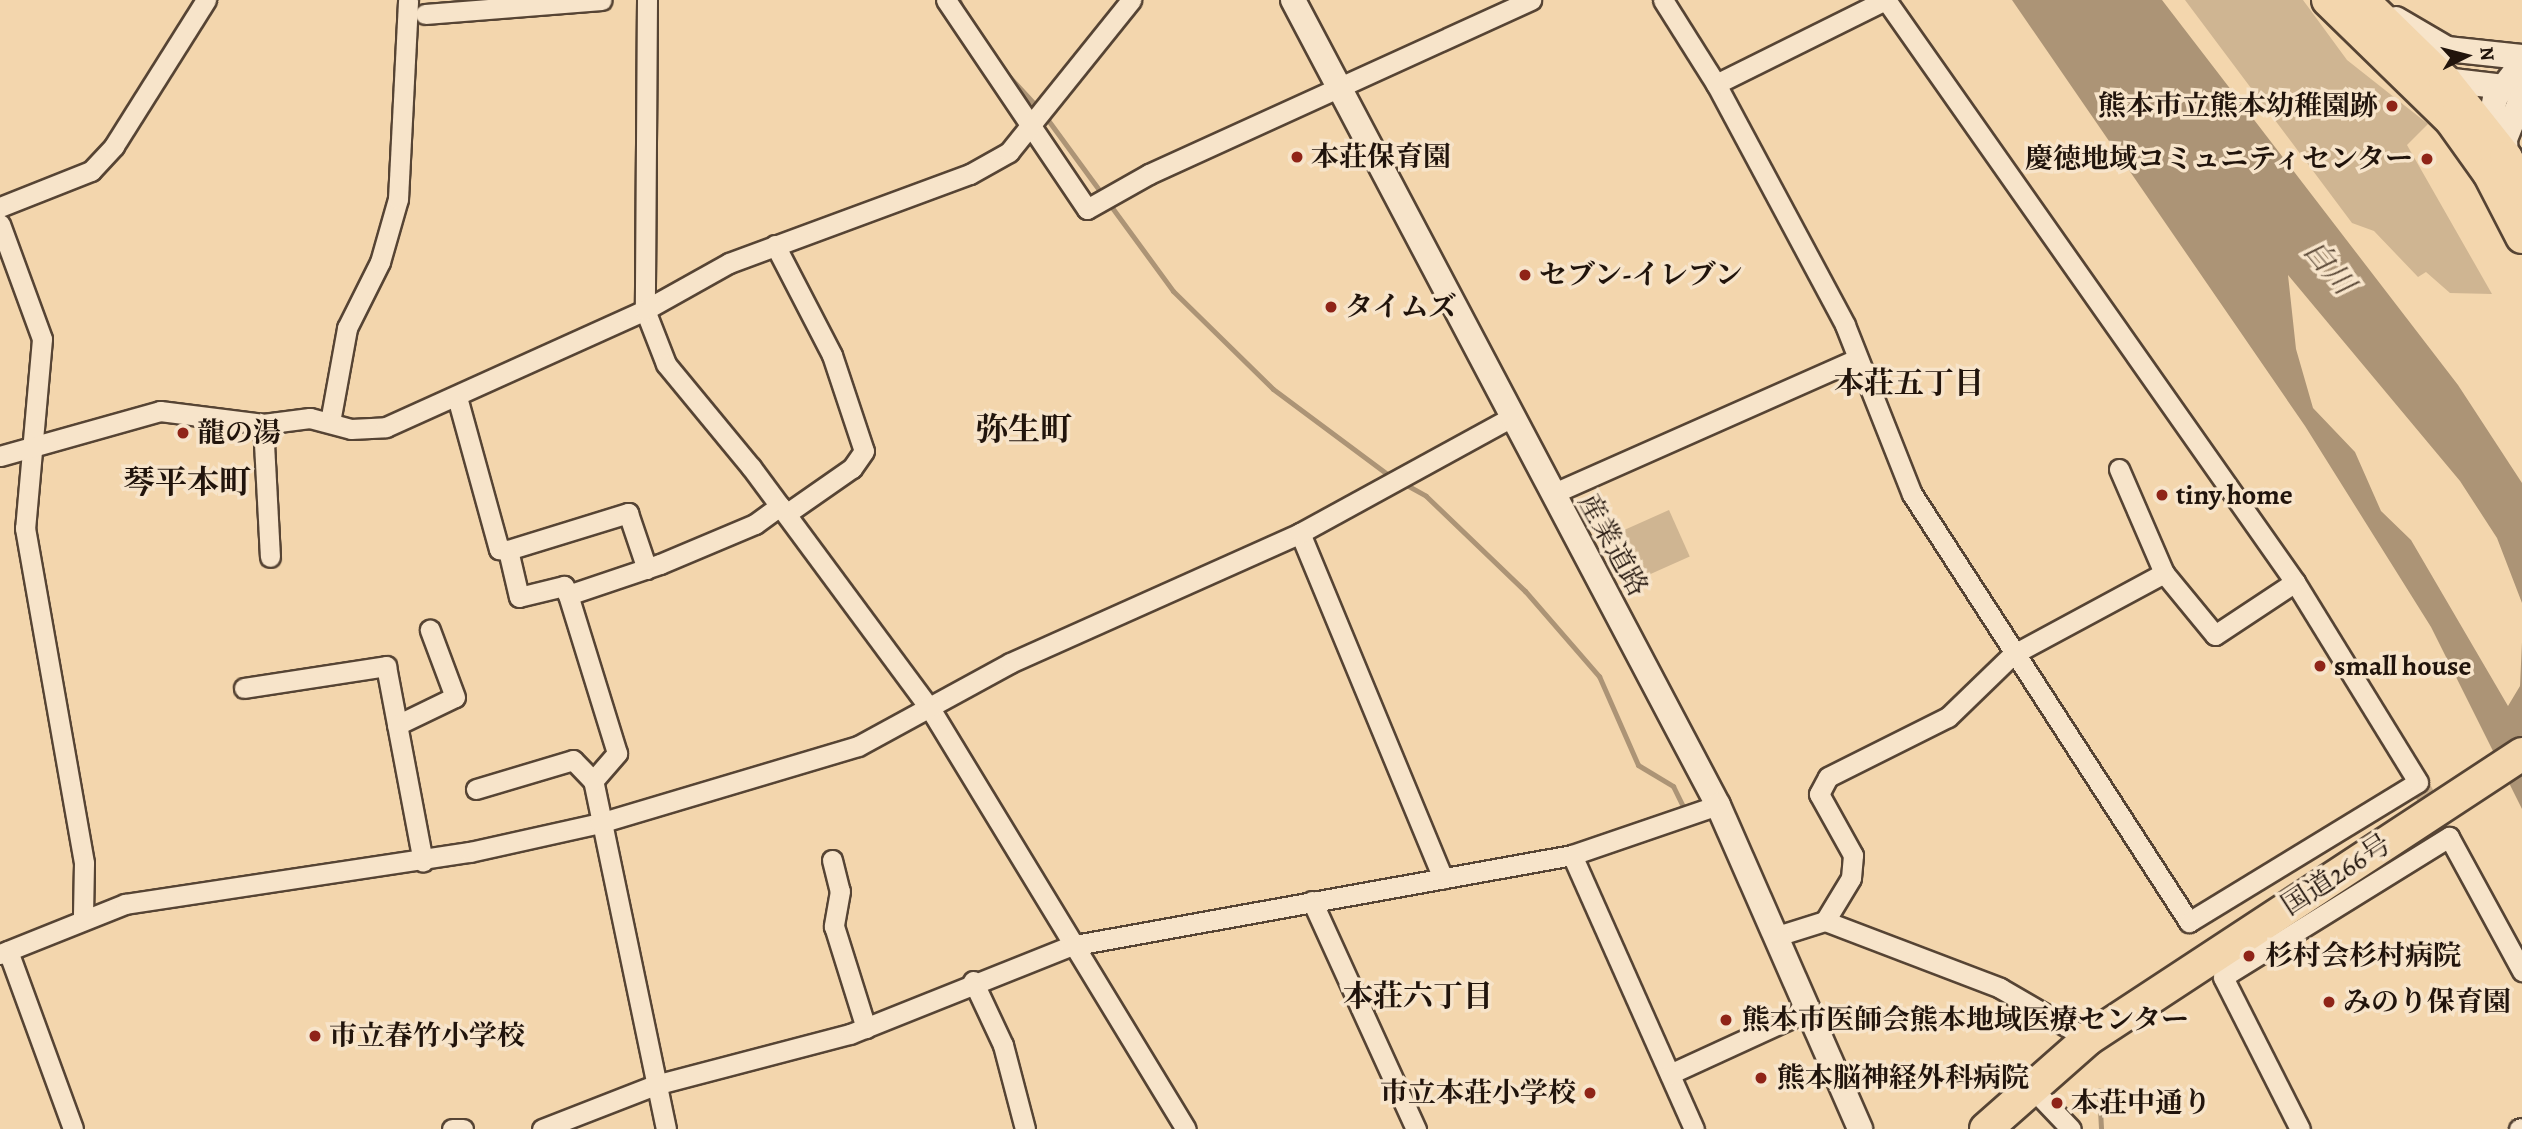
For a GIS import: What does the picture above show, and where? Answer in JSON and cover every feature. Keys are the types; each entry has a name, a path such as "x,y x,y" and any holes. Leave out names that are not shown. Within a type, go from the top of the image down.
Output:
{"highway":[{"path":"2328,0 2368,45 2407,75 2522,189"},
{"path":"2362,0 2445,81 2484,130 2522,237"},
{"name":"国道266号","path":"1986,1129 2030,1086 2088,1039 2522,754"}],"street":[{"path":"0,207 91,171 114,146 206,0"},
{"path":"330,422 347,327 380,262 398,200 408,0"},
{"path":"425,14 601,0"},
{"path":"647,0 645,310 666,364 783,510 930,710 1070,946 1186,1129"},
{"path":"946,0 1031,121 1087,209 1112,194 1339,91 1498,7 1531,0"},
{"path":"0,456 29,445 159,411 263,424 310,418 386,426 457,397 645,310 729,262 970,174 1009,152 1031,121 1131,0"},
{"name":"産業道路","path":"1293,0 1718,805 1860,1129"},
{"path":"1662,0 1716,84 1845,325 1856,360 1912,494 2012,655 2189,922 2418,782 2295,582 1886,0 1716,84"},
{"path":"2370,0 2447,49 2522,57"},
{"path":"2498,165 2522,63"},
{"path":"2407,75 2515,91"},
{"path":"2484,130 2515,91"},
{"path":"0,224 42,340 29,445 25,528 84,863 83,916"},
{"path":"568,595 647,569 755,524 852,468 864,451 832,355 775,245"},
{"path":"1552,494 1856,360"},
{"path":"457,397 499,549 508,550 628,513 647,569"},
{"path":"73,1129 33,1034 4,953 83,916 125,904 423,862 600,823 858,746 930,710 1010,663 1300,533 1512,417"},
{"path":"263,424 270,557"},
{"path":"2119,469 2164,573 2215,635 2295,582"},
{"path":"1300,533 1443,879"},
{"path":"508,550 519,597 564,586 568,595 617,753 593,781"},
{"path":"1825,921 1851,878 1853,855 1819,794 1828,777 1948,717 2012,655 2164,573"},
{"path":"397,724 455,697 430,630"},
{"path":"244,688 386,666 423,862"},
{"path":"476,789 573,760 593,781 666,1129"},
{"path":"542,1129 655,1085 866,1028 973,981 1070,946 1572,855 1718,805"},
{"path":"2300,1129 2223,977 2449,837 2522,971"},
{"path":"1572,855 1694,1129"},
{"path":"832,860 840,891 834,926 866,1028"},
{"path":"1312,901 1408,1126"},
{"path":"1777,936 1825,921 2000,988 2088,1039"},
{"path":"973,981 1003,1045 1025,1129"},
{"path":"1670,1074 1809,1010"},
{"path":"2030,1086 2071,1129"},
{"path":"452,1129 463,1129"}],"shaded area":[{"path":"2185,0 2303,0 2347,60 2428,124 2407,145 2492,294 2450,293 2426,272 2418,277 2374,231 2352,223"},
{"path":"1669,510 1690,557 1628,584 1607,538"}],"water":[{"name":"白川","path":"2012,0 2162,0 2458,385 2522,483 2522,603 2497,538 2460,481 2288,275 2296,349 2313,408 2355,452 2381,511 2411,540 2508,706 2520,686 2522,642 2522,809 2431,627 2305,426"}],"waterway":[{"path":"959,0 965,16"},
{"path":"1005,72 1039,109"},
{"path":"1045,116 1173,291 1273,389 1391,477"},
{"path":"1403,483 1426,496 1525,591 1599,676 1638,765 1673,786 1684,809"},
{"path":"2099,1090 2101,1129"}],"tunnel":[{"path":"2418,782 2449,837"}],"place":[{"name":"熊本市立熊本幼稚園跡","path":"2392,106"},
{"name":"本荘保育園","path":"1297,157"},
{"name":"慶徳地域コミュニティセンター","path":"2427,159"},
{"name":"セブン-イレブン","path":"1525,275"},
{"name":"タイムズ","path":"1331,307"},
{"name":"龍の湯","path":"183,433"},
{"name":"tiny home","path":"2162,495"},
{"name":"small house","path":"2320,666"},
{"name":"杉村会杉村病院","path":"2249,956"},
{"name":"みのり保育園","path":"2329,1002"},
{"name":"熊本市医師会熊本地域医療センター","path":"1726,1020"},
{"name":"市立春竹小学校","path":"315,1036"},
{"name":"熊本脳神経外科病院","path":"1761,1078"},
{"name":"市立本荘小学校","path":"1590,1093"},
{"name":"本荘中通り","path":"2057,1103"}],"district":[{"name":"本荘五丁目","path":"1909,383"},
{"name":"弥生町","path":"1024,429"},
{"name":"琴平本町","path":"187,482"},
{"name":"本荘六丁目","path":"1418,996"}]}
